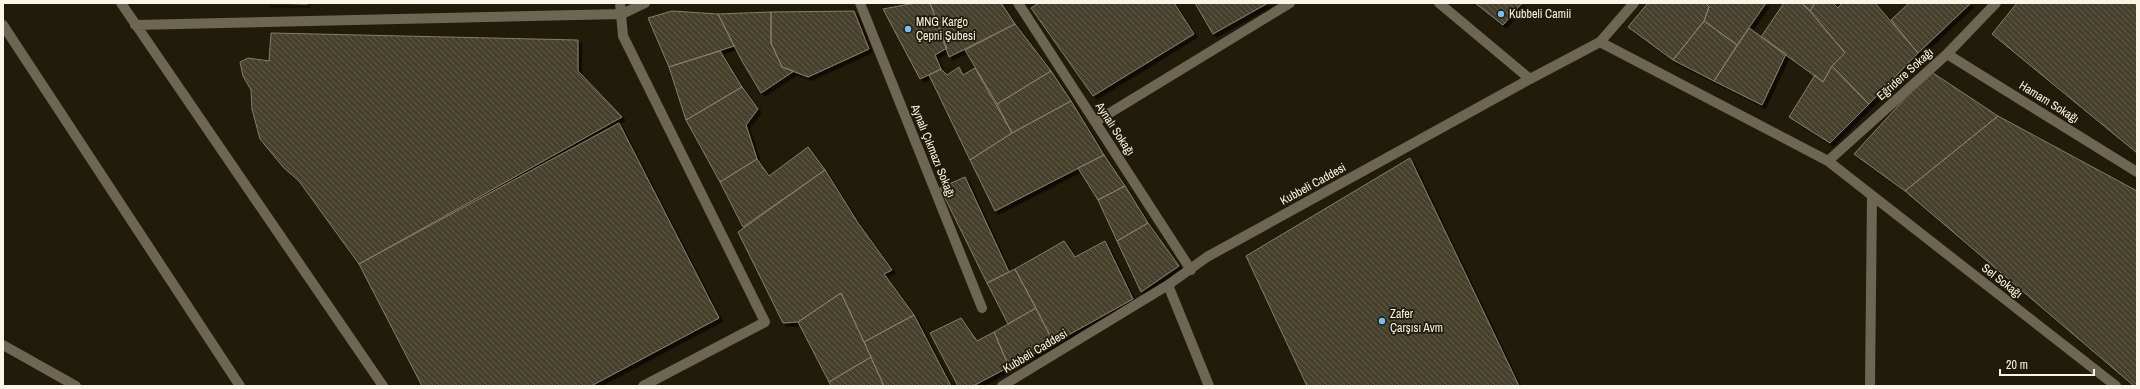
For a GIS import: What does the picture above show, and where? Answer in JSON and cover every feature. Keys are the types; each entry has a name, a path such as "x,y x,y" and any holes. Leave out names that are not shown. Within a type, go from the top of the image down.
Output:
{"street":[{"path":"121,3 383,386"},
{"path":"620,3 623,36 765,322 643,386"},
{"path":"135,25 622,14 645,3"},
{"name":"Aynalı Çıkmazı Sokağı","path":"860,3 982,308"},
{"name":"Aynalı Sokağı","path":"1018,3 1191,270"},
{"path":"1095,122 1290,3"},
{"path":"1438,3 1530,79"},
{"name":"Kubbeli Caddesi","path":"1002,386 1168,285 1191,270 1207,257 1600,42 1634,3"},
{"name":"Eğridere Sokağı","path":"1828,161 1947,54 1996,3"},
{"path":"3,24 240,386"},
{"name":"Sel Sokağı","path":"1600,42 1828,161 1872,197 2116,386"},
{"name":"Hamam Sokağı","path":"1947,54 2137,172"},
{"path":"1870,386 1872,197"},
{"path":"1168,285 1209,386"},
{"path":"3,345 76,386"}],"building":[{"path":"266,3 307,3 307,4"},
{"path":"915,3 930,3 947,48 935,55 941,69 920,79 883,9"},
{"path":"930,3 1001,3 1015,24 949,57"},
{"path":"1039,3 1174,3 1194,34 1093,96 1031,8"},
{"path":"1195,3 1268,3 1213,34"},
{"name":"Kubbeli Camii","path":"1475,3 1522,3 1503,25"},
{"path":"1648,3 1705,3 1709,7 1704,21 1673,60 1628,27"},
{"path":"1705,3 1766,3 1737,45 1704,21 1709,7"},
{"path":"1784,3 1801,3 1810,11 1845,53 1832,66 1823,82 1761,37"},
{"path":"1801,3 1815,3 1810,11"},
{"path":"1815,3 1833,3 1838,8 1842,3 1875,3 1918,53 1869,104 1832,66 1845,53 1810,11"},
{"path":"1909,3 1971,3 1918,53 1891,20"},
{"path":"2017,3 2137,3 2137,153 1992,34"},
{"path":"672,11 718,14 734,46 669,67 648,18"},
{"path":"854,11 869,49 808,77 782,67 771,43 771,12"},
{"path":"771,12 771,43 782,67 794,71 761,93 742,61 718,14"},
{"path":"1704,21 1737,45 1714,81 1673,60"},
{"path":"1015,24 1051,71 997,104 965,50"},
{"path":"1749,28 1786,54 1762,105 1714,81"},
{"path":"271,33 578,40 578,71 622,117 359,264 299,181 284,168 260,139 252,109 251,90 243,76 240,62 248,58 269,61"},
{"path":"720,51 742,87 686,120 669,67"},
{"path":"1832,66 1869,104 1830,143 1789,117 1815,75 1823,82"},
{"path":"959,67 963,75 975,68 1012,133 970,160 929,75 941,69 947,75"},
{"path":"1051,71 1071,101 1012,133 997,104"},
{"path":"1930,71 1998,116 1905,191 1854,154"},
{"path":"742,87 758,109 746,125 757,159 720,182 686,120"},
{"path":"1071,101 1104,155 995,211 970,160 1012,133"},
{"path":"1998,116 2137,191 2137,386 2134,386 1905,191"},
{"path":"619,123 719,318 591,386 422,386 359,264"},
{"path":"808,147 825,170 743,227 720,182 757,159 769,176"},
{"path":"1104,155 1125,186 1098,200 1078,168"},
{"name":"Zafer Çarşısı Avm","path":"1410,158 1519,386 1307,386 1246,256"},
{"path":"825,170 858,223 892,270 884,274 914,315 864,342 841,293 798,322 783,323 738,232"},
{"path":"965,177 1009,272 987,283 940,188"},
{"path":"1125,186 1148,223 1117,241 1098,200"},
{"path":"1148,223 1179,266 1141,292 1117,241"},
{"path":"1064,241 1075,257 1105,241 1133,299 1054,343 1015,269"},
{"path":"1015,269 1036,308 1008,324 987,283"},
{"path":"841,293 871,357 829,382 798,322"},
{"path":"1036,308 1054,343 1009,367 994,332"},
{"path":"914,315 951,386 884,386 864,342"},
{"path":"961,318 977,341 994,332 1009,367 973,386 958,386 930,333"},
{"path":"871,357 884,386 831,386 829,382"}],"place":[{"name":"Kubbeli Camii","path":"1501,14"},
{"name":"MNG Kargo Çepni Şubesi","path":"908,29"},
{"name":"Zafer Çarşısı Avm","path":"1382,321"}]}
